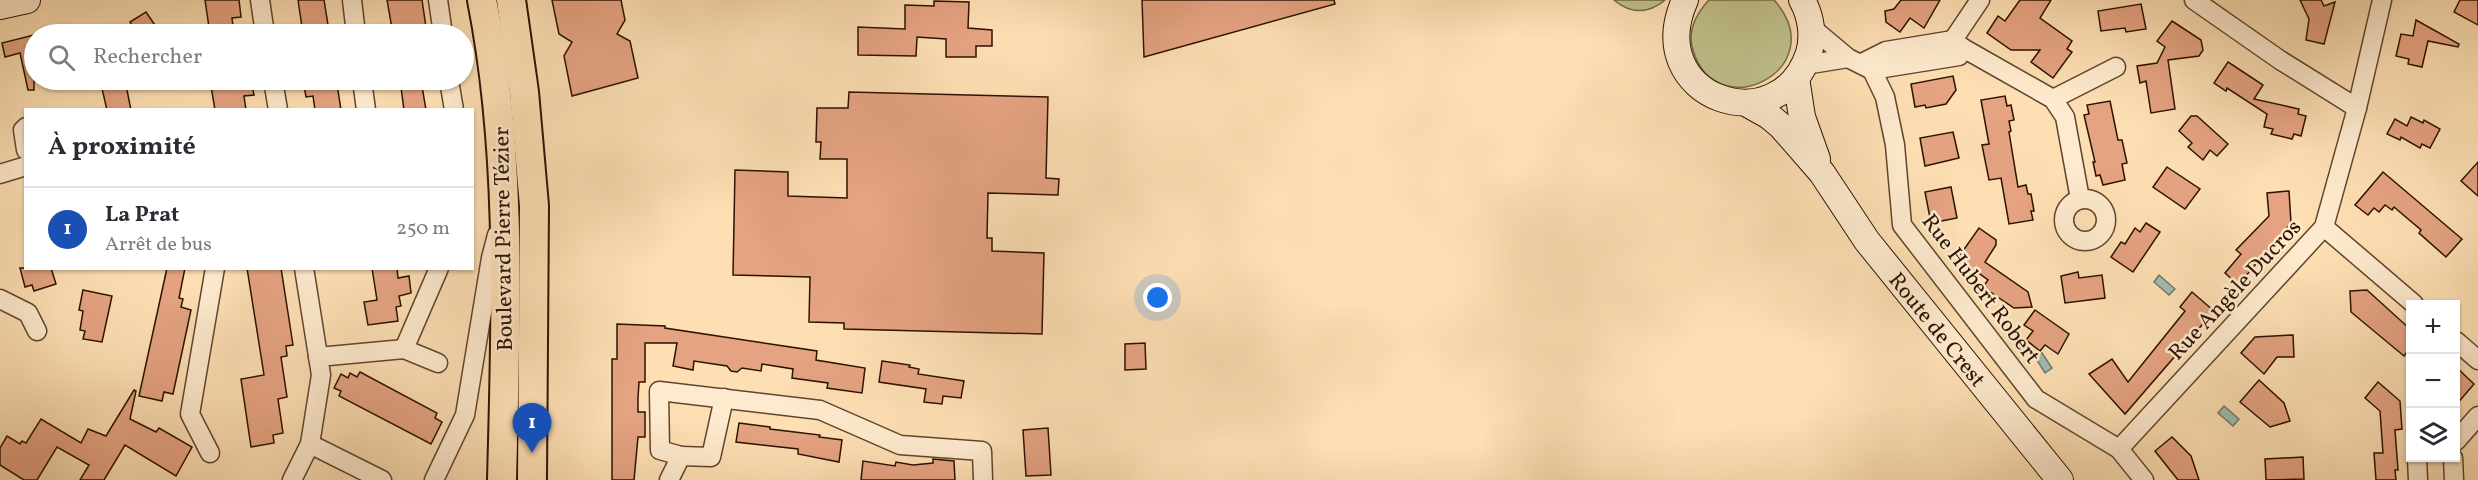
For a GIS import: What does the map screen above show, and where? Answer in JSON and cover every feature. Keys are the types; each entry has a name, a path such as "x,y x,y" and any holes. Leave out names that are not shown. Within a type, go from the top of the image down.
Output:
{"main road":[{"path":"0,6 27,0"},
{"name":"Boulevard Pierre Tézier","path":"482,0 499,116 504,210 502,480"},
{"name":"Boulevard Pierre Tézier","path":"511,0 524,92 534,206 532,480"},
{"path":"1685,0 1678,15 1675,30 1680,62 1697,85 1713,96 1731,102 1746,103 1765,99 1782,91 1800,72 1811,46 1806,8"},
{"path":"1800,72 1802,117 1822,173"},
{"path":"1746,103 1781,126 1822,173"},
{"name":"Route de Crest","path":"1822,173 1867,241 2060,480"}],"street":[{"path":"260,0 264,24"},
{"path":"352,0 355,24"},
{"path":"438,0 442,24"},
{"path":"1800,72 1861,64 1959,56 1958,44 1980,0"},
{"path":"2194,0 2280,60 2357,108"},
{"name":"Rue Angèle Ducros","path":"2119,449 2324,227 2357,108 2382,0"},
{"path":"1806,8 1861,64"},
{"path":"1958,44 2053,99 2065,117 2080,199"},
{"name":"Rue Hubert Robert","path":"1861,64 1885,97 1891,126 1902,225 2036,399 2119,449 2144,480"},
{"path":"2053,99 2116,67"},
{"path":"275,90 278,108"},
{"path":"363,90 366,108"},
{"path":"451,90 454,108"},
{"path":"0,174 24,167"},
{"path":"434,480 465,415 491,258 504,210"},
{"path":"2324,227 2409,300"},
{"path":"210,453 190,414 215,270"},
{"path":"292,480 310,444 321,375 304,270"},
{"path":"404,349 438,270"},
{"path":"0,299 28,313 37,331"},
{"path":"2460,344 2478,360"},
{"path":"318,357 404,349 438,363"},
{"path":"724,398 711,457 681,456 660,450 659,390 724,398 820,410 900,445 982,451 983,480"},
{"path":"2460,436 2478,416"},
{"path":"310,444 382,480"},
{"path":"669,480 681,456"},
{"path":"2417,462 2418,480"},
{"path":"2453,462 2454,480"}],"green space":[{"path":"1614,0 1665,0 1653,8 1633,10"},
{"path":"1709,0 1774,0 1789,25 1790,48 1781,67 1765,80 1745,87 1724,85 1706,73 1693,50 1691,36 1700,11"}],"shaded area":[{"path":"2159,275 2175,289 2169,295 2154,282"},
{"path":"2042,353 2052,368 2045,373 2035,357"},
{"path":"2224,406 2239,419 2233,426 2218,413"}],"building":[{"path":"205,0 239,0 241,17 232,18 233,24 209,24"},
{"path":"298,0 324,0 328,24 302,24"},
{"path":"387,0 422,0 426,24 391,24"},
{"path":"552,0 621,0 625,20 617,34 630,41 638,78 572,96 564,56 572,42 559,34"},
{"path":"1142,0 1334,0 1335,4 1144,57"},
{"path":"1901,0 1940,0 1924,28 1910,18 1900,32 1886,22 1885,11 1894,9"},
{"path":"2020,0 2051,0 2040,18 2072,41 2067,49 2072,52 2053,78 2031,62 2040,50 2011,50 1987,33 1998,16 2005,21"},
{"path":"2300,0 2321,0 2324,6 2335,2 2324,44 2306,40 2309,19"},
{"path":"2460,0 2478,0 2478,25 2454,12"},
{"path":"934,1 969,2 968,28 992,30 992,46 976,46 976,57 946,57 946,39 917,37 916,56 858,55 858,27 905,29 905,5 934,6"},
{"path":"2141,4 2146,29 2126,32 2125,28 2101,31 2098,11"},
{"path":"146,12 154,24 131,24 130,22"},
{"path":"2416,20 2459,44 2458,47 2428,41 2422,67 2408,64 2409,59 2396,56 2401,34 2413,36"},
{"path":"2172,21 2201,40 2203,50 2199,56 2168,60 2175,109 2151,113 2146,81 2140,83 2137,66 2157,63 2165,47 2157,41"},
{"path":"24,38 24,72 20,53 5,57 2,43"},
{"path":"2228,62 2263,85 2254,99 2299,109 2298,114 2306,116 2301,136 2294,134 2292,139 2271,134 2273,129 2264,127 2267,114 2227,88 2226,91 2214,83"},
{"path":"1953,76 1956,90 1946,104 1926,108 1925,105 1915,107 1911,84"},
{"path":"102,90 127,90 131,108 107,108"},
{"path":"212,90 253,90 254,95 244,96 246,108 215,108"},
{"path":"305,90 338,90 341,108 315,108 313,96 306,97"},
{"path":"401,90 423,90 426,108 404,108"},
{"path":"849,92 1048,97 1046,178 1059,179 1058,195 988,193 987,238 992,238 992,251 1044,253 1042,334 844,329 844,323 809,322 810,277 733,275 735,170 788,172 788,196 847,198 847,159 820,159 821,142 816,142 817,108 848,108"},
{"path":"2005,96 2007,106 2011,105 2014,120 2009,121 2011,131 2009,132 2018,187 2026,185 2028,194 2031,194 2034,211 2031,211 2033,220 2009,224 2001,178 1989,180 1982,145 1989,144 1981,100"},
{"path":"2110,101 2118,140 2122,140 2127,163 2122,164 2125,180 2103,185 2100,175 2096,176 2084,115 2089,114 2087,105"},
{"path":"2191,116 2197,116 2228,144 2217,156 2210,150 2203,160 2188,147 2192,143 2179,131"},
{"path":"2411,117 2423,123 2424,120 2440,129 2430,148 2422,144 2420,148 2401,137 2400,140 2387,134 2395,119 2407,126"},
{"path":"1953,132 1959,158 1925,166 1920,138"},
{"path":"2478,162 2478,196 2461,181"},
{"path":"2167,167 2200,189 2185,209 2153,187"},
{"path":"2383,172 2462,239 2446,257 2419,233 2421,230 2394,207 2392,210 2385,205 2379,212 2374,208 2368,215 2355,205"},
{"path":"1951,187 1957,218 1931,223 1925,192"},
{"path":"2289,191 2291,223 2238,285 2225,273 2241,254 2236,250 2269,216 2267,193"},
{"path":"2146,223 2160,232 2133,272 2111,257 2121,242 2125,244 2135,228 2140,232"},
{"path":"1979,228 1996,240 1996,245 1985,262 2028,292 2032,307 2014,308 1983,287 1988,280 1958,258"},
{"path":"20,268 52,270 56,284 34,291 32,285 25,287"},
{"path":"167,270 185,270 179,298 183,299 181,307 191,310 173,394 164,392 162,401 139,396"},
{"path":"247,270 281,270 293,345 286,346 287,356 281,357 287,397 278,399 283,433 273,435 274,443 251,447 241,379 264,375"},
{"path":"372,270 397,270 398,278 409,276 411,293 399,296 401,306 396,307 398,321 368,325 364,302 377,300"},
{"path":"2078,272 2079,278 2102,275 2105,298 2065,303 2061,276"},
{"path":"83,290 112,296 102,342 83,339 85,331 80,330 83,311 79,310"},
{"path":"2367,290 2406,325 2406,353 2404,356 2351,312 2350,291"},
{"path":"2192,292 2214,311 2125,414 2089,374 2112,359 2128,382 2185,311 2180,307"},
{"path":"2035,310 2069,334 2058,354 2045,345 2040,351 2026,340 2033,331 2024,325"},
{"path":"617,324 665,326 665,328 817,351 816,360 865,368 862,393 827,388 828,383 792,378 793,369 762,364 761,371 742,368 737,372 731,371 727,366 694,361 693,370 673,366 677,343 645,343 645,382 639,382 638,412 645,412 645,437 638,437 634,480 612,480 612,359 617,359"},
{"path":"2293,335 2294,357 2277,357 2264,374 2241,353 2255,337"},
{"path":"1145,343 1146,369 1125,370 1125,344"},
{"path":"882,361 910,365 909,367 919,369 918,374 964,381 961,398 943,396 942,404 924,402 926,389 879,382"},
{"path":"2460,371 2474,384 2460,400"},
{"path":"360,372 437,413 435,418 442,422 431,444 339,396 341,391 334,388 341,374 348,378 350,373 357,377"},
{"path":"2259,380 2284,403 2290,421 2270,427 2240,402"},
{"path":"2378,382 2400,401 2402,429 2395,430 2398,470 2395,470 2396,480 2376,480 2374,453 2383,453 2380,411 2365,398"},
{"path":"134,390 136,391 130,419 156,432 159,428 192,447 176,476 125,445 104,480 80,480 89,465 57,447 37,480 24,480 0,465 0,448 7,436 20,444 22,441 26,443 41,419 81,443 88,429 106,436"},
{"path":"739,423 842,440 839,462 798,454 798,449 736,442"},
{"path":"1048,428 1051,475 1026,476 1023,430"},
{"path":"2172,437 2191,456 2199,480 2178,480 2155,451"},
{"path":"2303,457 2304,479 2266,480 2265,459"},
{"path":"933,459 954,461 955,480 861,480 863,461 895,466 896,462 913,465 933,463"}],"place":[{"name":"La Prat","path":"532,453"}]}
